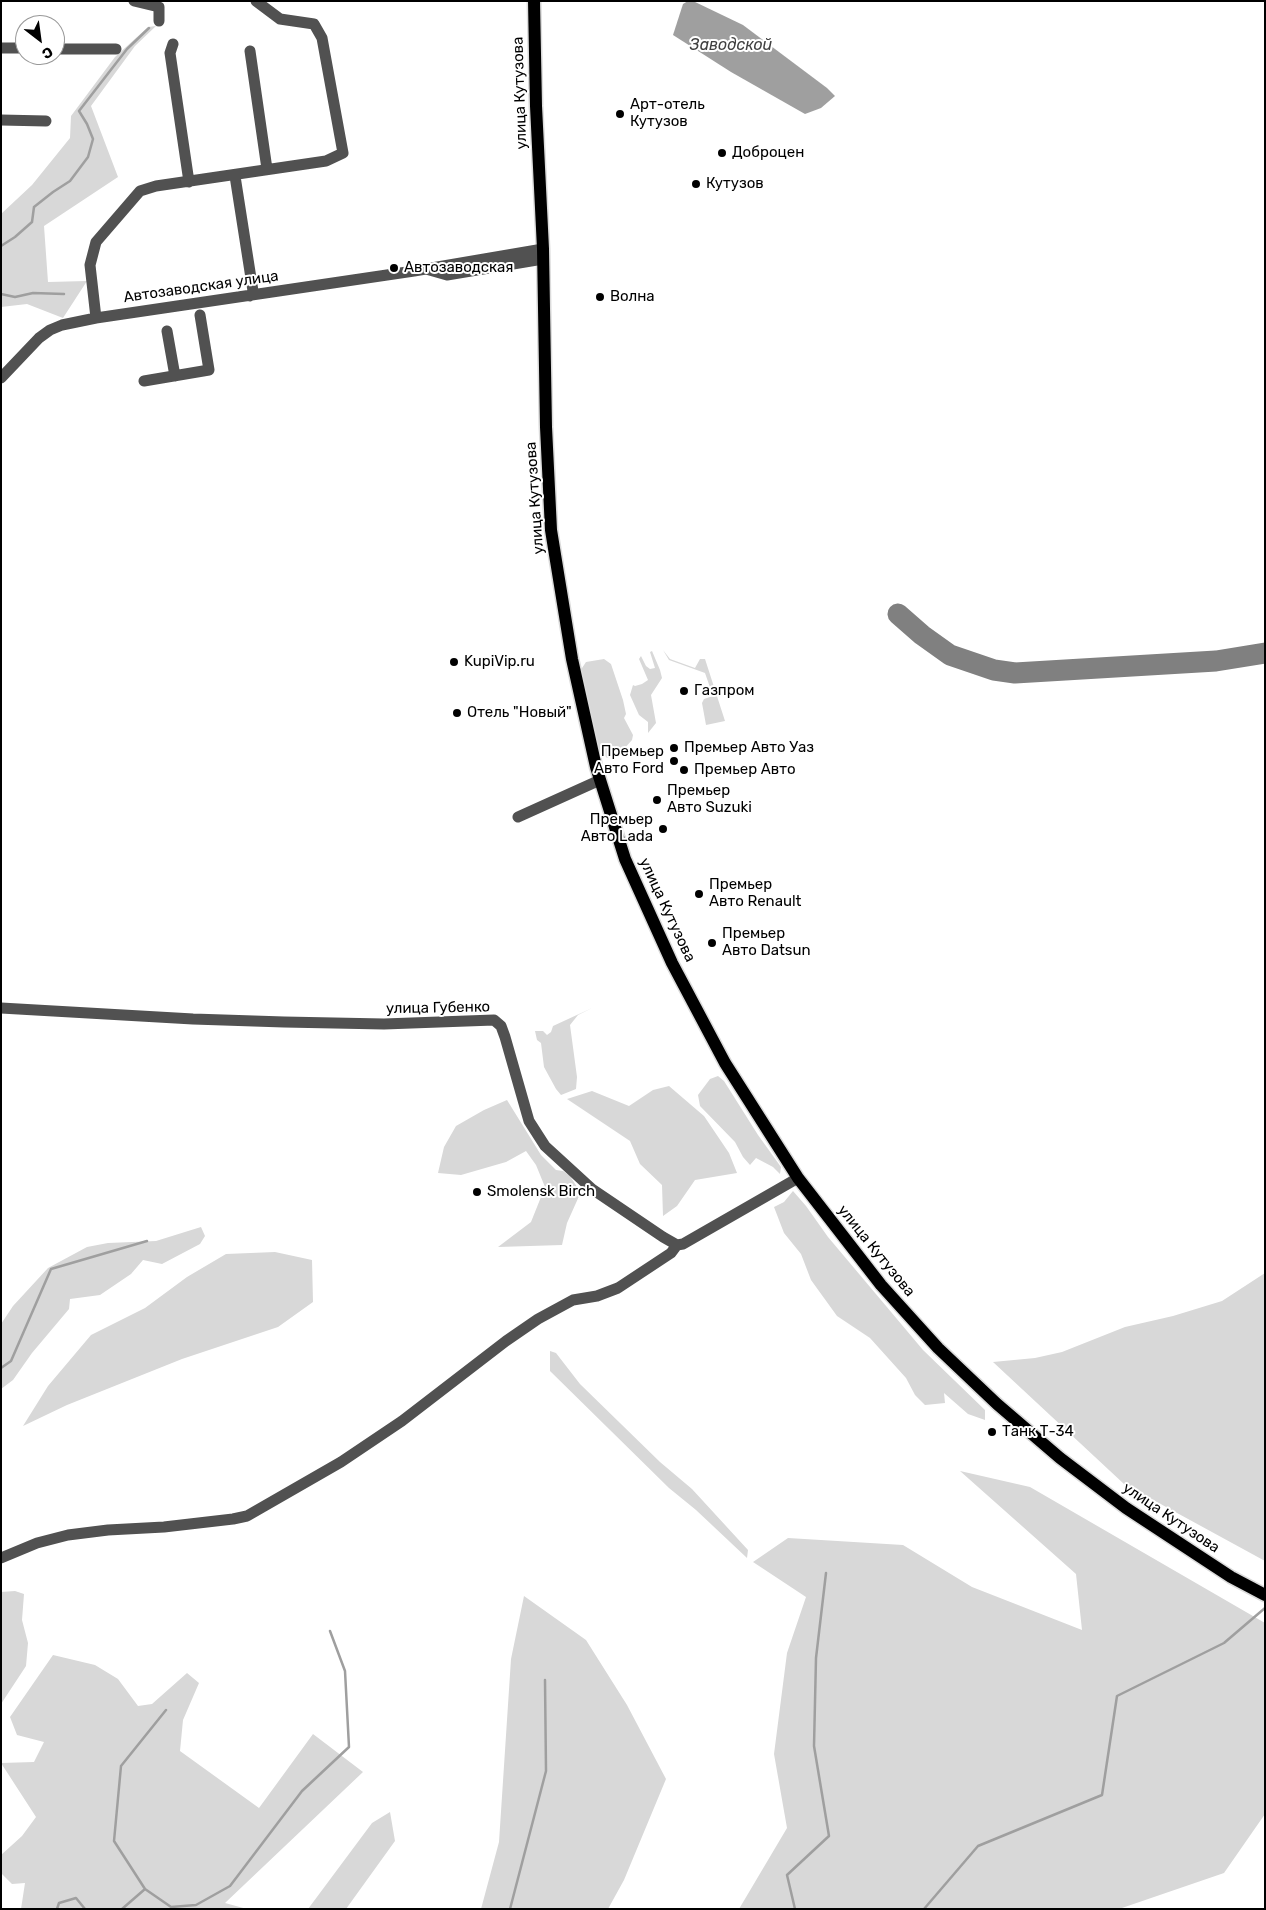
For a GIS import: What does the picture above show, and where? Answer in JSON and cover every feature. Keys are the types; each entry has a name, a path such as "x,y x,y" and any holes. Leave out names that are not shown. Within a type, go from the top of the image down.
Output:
{"main road":[{"name":"улица Кутузова","path":"534,1 536,106 543,254 544,379 551,530 572,659 600,780 625,859 672,963 725,1063 798,1178 880,1286 938,1348 997,1404 1060,1458 1126,1508 1231,1577 1265,1595"}],"street":[{"path":"134,1 159,7 159,21"},
{"path":"96,318 90,265 96,242 140,191 156,186 235,176 267,169 326,161 343,153 322,38 314,24 280,19 256,1"},
{"path":"173,44 170,53 189,182"},
{"path":"1,48 15,48"},
{"path":"65,48 116,49"},
{"path":"250,51 267,169"},
{"path":"1,120 46,121"},
{"path":"235,176 253,291 250,296"},
{"name":"Автозаводская улица","path":"1,378 39,338 50,330 62,325 96,318 426,269 453,263 543,254"},
{"path":"144,382 209,370 200,316"},
{"path":"167,331 175,376"},
{"path":"518,817 600,780"},
{"name":"улица Губенко","path":"1,1008 193,1019 384,1024 494,1020 501,1026 505,1037 529,1121 545,1146 592,1189 677,1245"},
{"path":"1,1558 37,1543 68,1535 108,1530 164,1527 247,1516 341,1462 402,1420 506,1340 538,1320 573,1300 597,1296 618,1288 671,1253 677,1245 684,1244 798,1178"}],"shaded area":[{"path":"156,26 135,46 91,106 118,177 44,226 48,282 87,281 63,318 27,304 1,307 1,214 32,185 70,138 71,116 115,57 148,27"},
{"path":"663,650 670,659 695,668 700,659 705,659 725,721 706,725 702,703 704,699 713,696 705,673 669,660"},
{"path":"652,651 662,678 651,695 656,723 648,733 648,722 639,715 630,695 633,685 642,684 648,680 639,659 641,656 646,666 650,669 655,668 650,652"},
{"path":"604,659 611,664 623,700 626,714 624,718 633,735 632,740 624,749 614,756 607,758 599,749 596,741 582,676 582,668 586,662"},
{"path":"592,1008 578,1015 570,1025 577,1077 576,1089 561,1095 544,1067 541,1043 537,1040 535,1031 543,1031 547,1035 551,1032 553,1026"},
{"path":"718,1076 724,1081 781,1167 780,1174 773,1167 756,1158 750,1165 735,1142 700,1106 698,1095 710,1079"},
{"path":"669,1086 704,1116 729,1153 737,1173 695,1180 677,1206 663,1216 662,1185 640,1164 630,1141 567,1099 592,1091 629,1106 653,1090"},
{"path":"507,1100 541,1155 556,1170 563,1171 570,1176 579,1190 580,1194 567,1223 562,1245 498,1247 531,1222 545,1187 536,1165 526,1151 506,1162 461,1175 438,1173 444,1147 456,1126 484,1110"},
{"path":"793,1191 828,1237 923,1350 985,1410 985,1420 968,1414 944,1393 945,1403 925,1405 915,1395 906,1378 870,1338 837,1316 811,1280 801,1254 784,1233 774,1207 784,1202"},
{"path":"201,1227 205,1236 200,1244 162,1264 143,1260 131,1274 100,1295 70,1299 69,1309 32,1353 13,1380 1,1389 1,1324 13,1306 48,1268 87,1247 108,1243 156,1241"},
{"path":"275,1252 312,1260 313,1302 278,1327 182,1359 67,1405 23,1426 48,1386 91,1335 145,1308 187,1277 226,1254"},
{"path":"1265,1273 1265,1561 1124,1484 993,1362 1035,1358 1062,1352 1125,1327 1173,1316 1222,1301"},
{"path":"550,1351 556,1353 580,1384 660,1462 692,1489 748,1550 747,1558 696,1510 669,1488 550,1371"},
{"path":"960,1471 1030,1487 1265,1623 1265,1814 1224,1873 1119,1909 739,1909 787,1828 774,1754 787,1653 806,1597 753,1562 788,1538 903,1545 972,1587 1082,1630 1076,1574"},
{"path":"15,1591 24,1594 22,1620 28,1643 26,1666 1,1704 1,1592"},
{"path":"524,1596 586,1640 627,1705 666,1779 624,1880 608,1909 481,1909 499,1842 511,1659"},
{"path":"53,1655 95,1665 118,1679 138,1706 152,1704 187,1673 199,1683 183,1720 180,1751 259,1808 313,1734 363,1772 225,1903 247,1909 21,1909 25,1883 12,1884 1,1873 1,1855 22,1836 36,1817 1,1763 34,1762 44,1742 17,1735 10,1717"},
{"path":"390,1812 395,1841 346,1909 308,1909 372,1823"}],"water":[{"name":"Заводской","path":"693,1 743,25 835,96 821,108 805,114 731,72 673,35 683,4"}],"waterway":[{"path":"1,246 32,222 34,207 70,181 88,157 93,139 79,111 127,49 149,28"},
{"path":"1,294 15,297 33,293 64,294"},
{"path":"1,1368 11,1361 51,1269 147,1241"},
{"path":"795,1909 787,1875 829,1836 814,1746 816,1658 826,1573"},
{"path":"924,1909 978,1846 1102,1795 1117,1696 1224,1643 1265,1608"},
{"path":"171,1907 196,1905 230,1886 302,1791 349,1747 345,1671 330,1631"},
{"path":"510,1909 546,1771 545,1680"},
{"path":"145,1889 114,1841 121,1766 166,1710"},
{"path":"122,1909 145,1889 174,1909"},
{"path":"57,1909 59,1903 76,1898 85,1909"}],"taxiway":[{"path":"898,614 922,635 950,655 994,670 1015,673 1216,661 1265,653"}],"place":[{"name":"Арт-отель Кутузов","path":"620,114"},
{"name":"Доброцен","path":"722,153"},
{"name":"Кутузов","path":"696,184"},
{"name":"Автозаводская","path":"394,268"},
{"name":"Волна","path":"600,297"},
{"name":"KupiVip.ru","path":"454,662"},
{"name":"Газпром","path":"684,691"},
{"name":"Отель \"Новый\"","path":"457,713"},
{"name":"Премьер Авто Уаз","path":"674,748"},
{"name":"Премьер Авто Ford","path":"674,761"},
{"name":"Премьер Авто","path":"684,770"},
{"name":"Премьер Авто Suzuki","path":"657,800"},
{"name":"Премьер Авто Lada","path":"663,829"},
{"name":"Премьер Авто Renault","path":"699,894"},
{"name":"Премьер Авто Datsun","path":"712,943"},
{"name":"Smolensk Birch","path":"477,1192"},
{"name":"Танк Т-34","path":"992,1432"}]}
